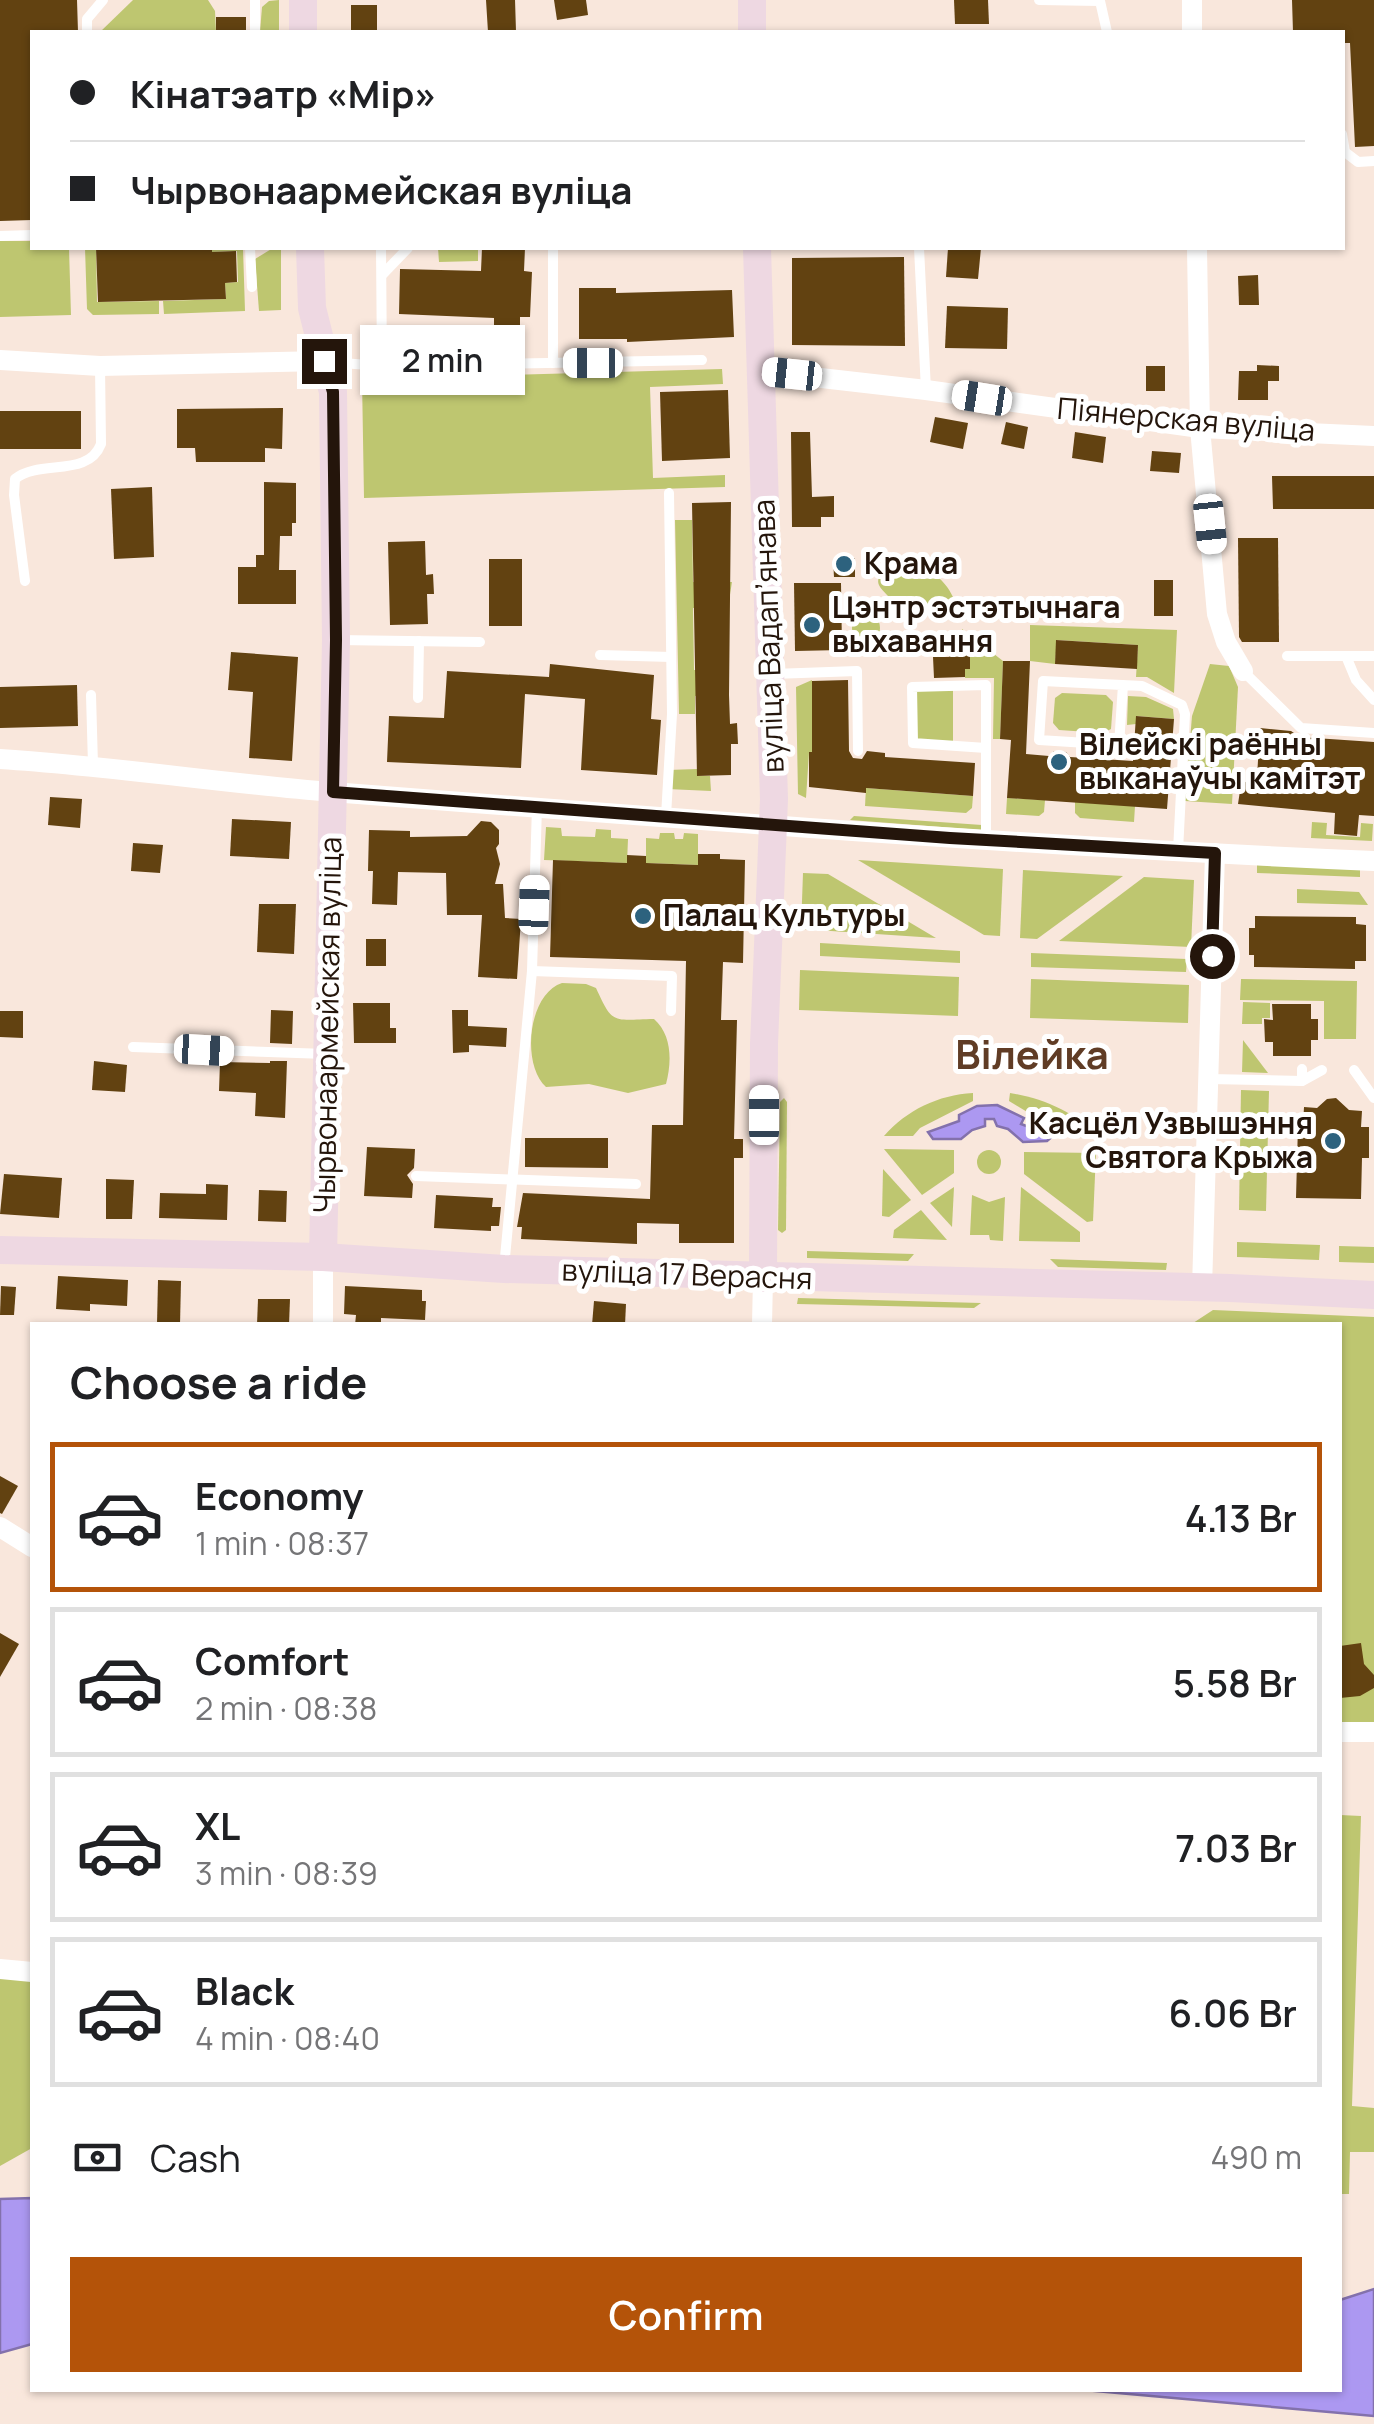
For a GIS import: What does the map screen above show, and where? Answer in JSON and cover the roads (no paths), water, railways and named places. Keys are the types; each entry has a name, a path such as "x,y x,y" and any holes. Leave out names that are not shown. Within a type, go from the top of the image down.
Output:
{"street":[{"path":"303,0 303,30"},
{"path":"752,0 752,30"},
{"path":"1192,0 1192,30"},
{"name":"Чырвонаармейская вуліца","path":"310,250 312,308 333,392 336,640 322,1322"},
{"name":"вуліца Вадапʼянава","path":"757,250 772,674 773,824 764,1044 762,1322"},
{"path":"1196,250 1200,428 1218,614 1226,642 1243,671"},
{"path":"0,360 100,366 324,361"},
{"name":"Піянерская вуліца","path":"760,371 1200,428 1374,436"},
{"path":"0,759 93,765 333,792 986,840 1374,861"},
{"path":"1202,1288 1215,853"},
{"name":"вуліца 17 Верасня","path":"0,1250 323,1256 504,1269 1374,1295"},
{"path":"0,1527 30,1546"},
{"path":"1342,1732 1374,1732"},
{"path":"0,1969 30,1972"}],"lane":[{"path":"87,30 86,20 103,0"},
{"path":"255,0 255,30"},
{"path":"1038,0 1100,0 1107,30"},
{"path":"1345,148 1358,162 1374,161"},
{"path":"0,236 30,235"},
{"path":"250,250 252,287"},
{"path":"382,250 382,366"},
{"path":"381,275 406,250"},
{"path":"553,250 554,363"},
{"path":"919,250 926,390"},
{"path":"324,361 382,366 702,360"},
{"path":"25,581 14,494 16,479 25,471 84,463 97,454 101,444 100,366"},
{"path":"666,816 672,714 668,494"},
{"path":"336,640 480,642"},
{"path":"418,698 420,641"},
{"path":"600,655 671,657"},
{"path":"1287,656 1374,656"},
{"path":"1346,656 1356,680 1374,700"},
{"path":"772,674 858,671 858,751"},
{"path":"1243,671 1301,728 1374,733"},
{"path":"1123,685 1119,744 1039,740 1043,681 1123,685 1142,686 1182,705 1185,714 1178,851"},
{"path":"986,748 913,744 912,687 986,685 986,748 986,840"},
{"path":"91,695 93,765"},
{"path":"504,1269 532,971 537,806"},
{"path":"532,971 672,976 671,1011"},
{"path":"133,1047 327,1054"},
{"path":"1208,1079 1302,1075 1322,1070"},
{"path":"1354,1070 1374,1098"},
{"path":"416,1176 636,1184"}],"place":[{"name":"Крама","path":"844,564"},
{"name":"Цэнтр эстэтычнага выхавання","path":"812,625"},
{"name":"Вілейскі раённы выканаўчы камітэт","path":"1059,762"},
{"name":"Палац Культуры","path":"643,916"},
{"name":"Касцёл Узвышэння Святога Крыжа","path":"1333,1141"}],"district":[{"name":"Вілейка","path":"1032,1055"}]}
